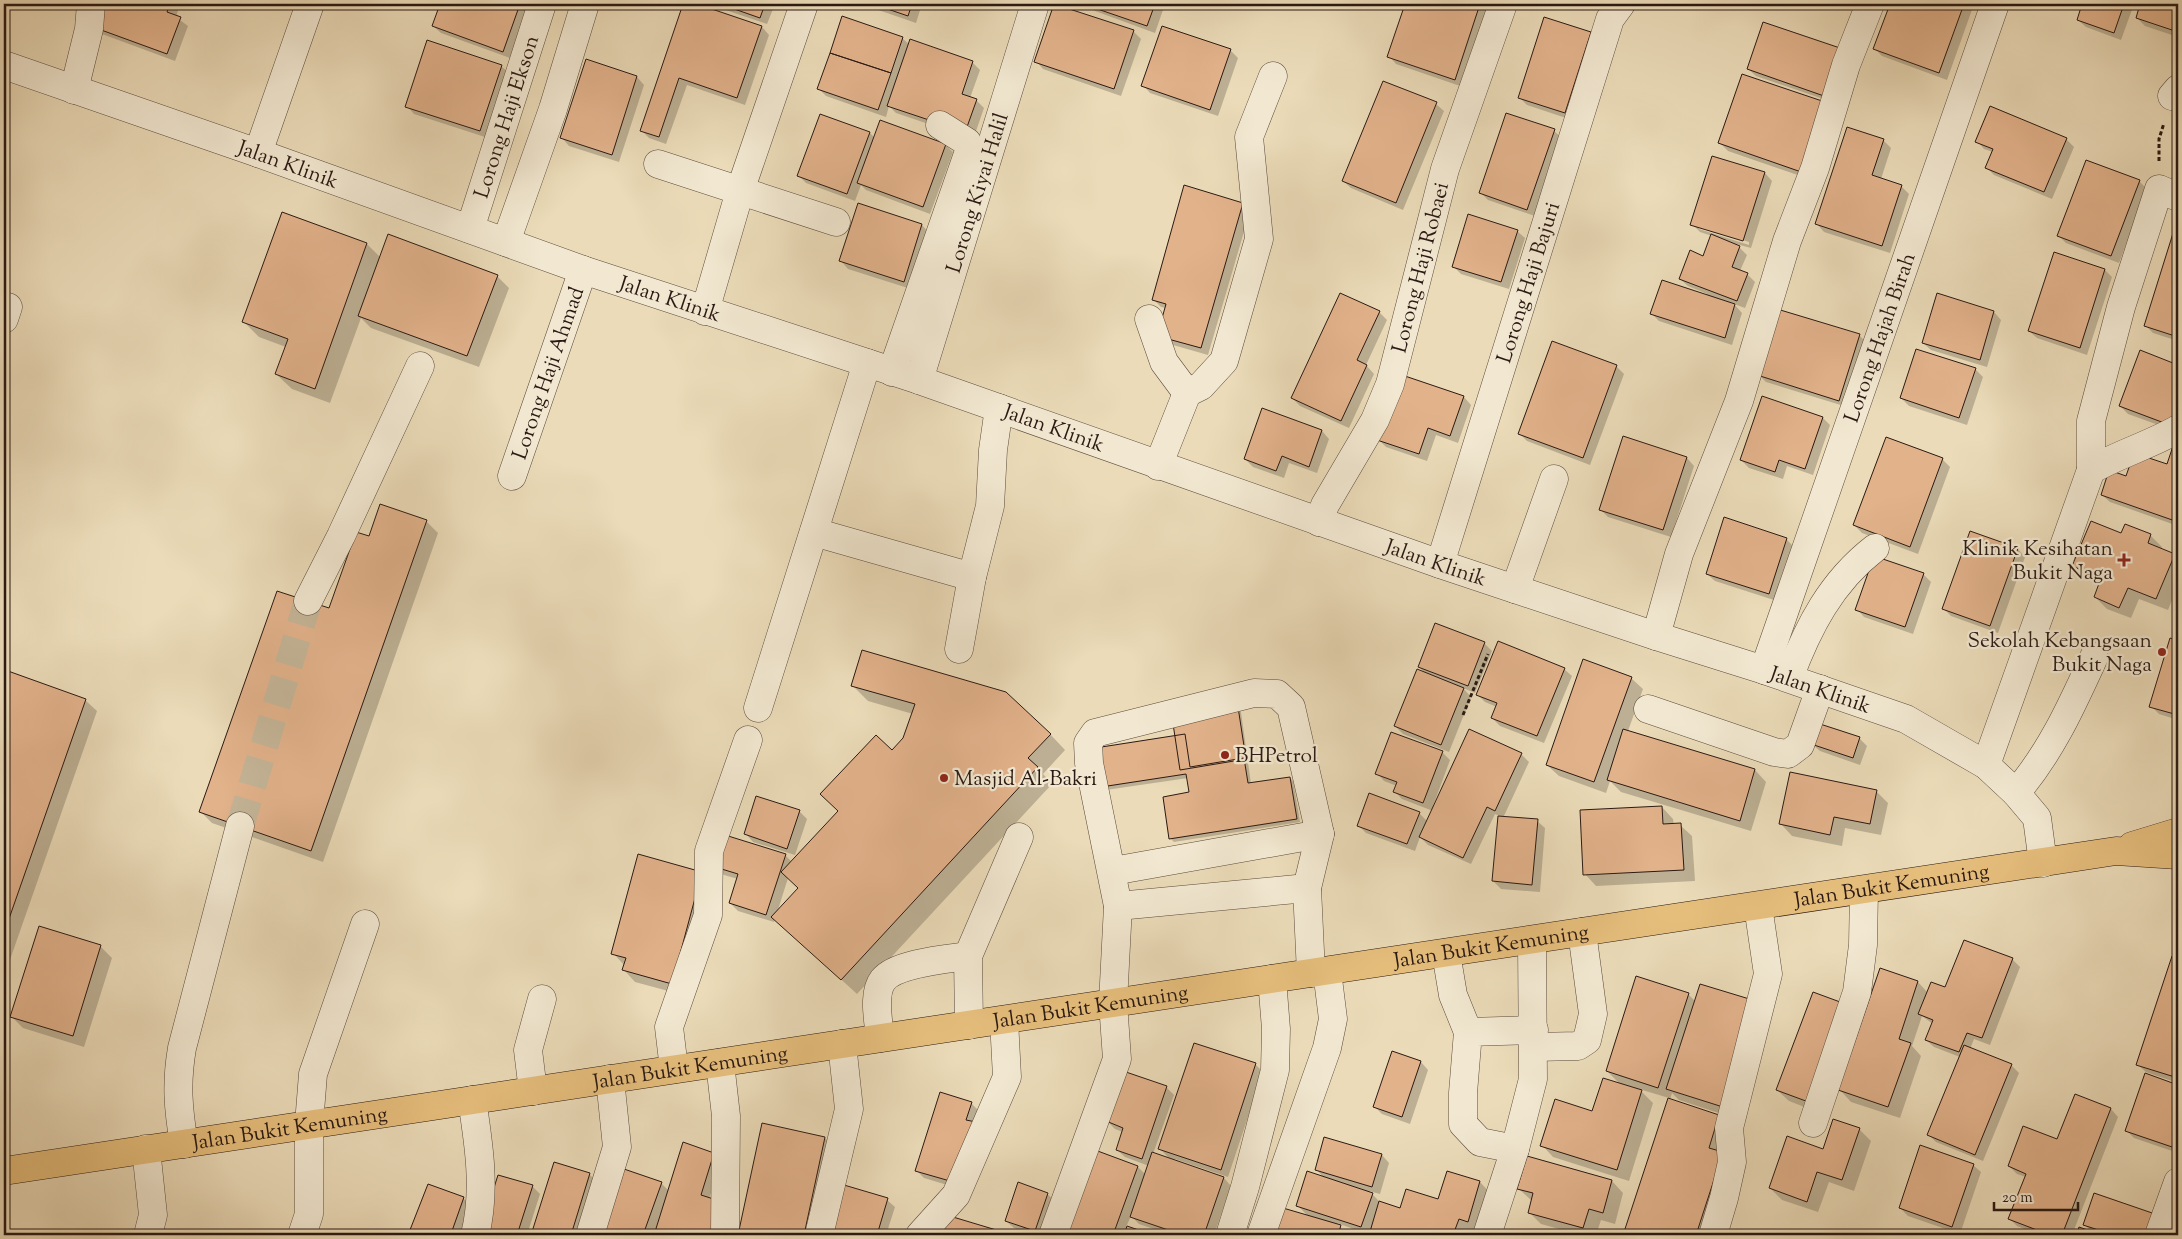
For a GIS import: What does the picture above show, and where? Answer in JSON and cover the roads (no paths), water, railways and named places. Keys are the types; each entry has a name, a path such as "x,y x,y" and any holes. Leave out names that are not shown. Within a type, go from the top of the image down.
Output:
{"main road":[{"path":"2116,851 2178,832"},
{"name":"Jalan Bukit Kemuning","path":"4,1171 2116,851 2178,855"}],"street":[{"path":"74,90 89,29 91,4"},
{"path":"258,153 310,4"},
{"name":"Lorong Haji Ekson","path":"470,229 542,4"},
{"path":"506,242 553,109 585,4"},
{"path":"705,311 740,191 804,4"},
{"name":"Lorong Kiyai Halil","path":"919,380 1035,4"},
{"name":"Lorong Haji Robaei","path":"1319,522 1329,497 1375,420 1390,384 1445,169 1503,4"},
{"name":"Lorong Haji Bajuri","path":"1440,564 1610,19 1620,4"},
{"path":"1656,636 1680,554 1739,401 1787,241 1815,168 1846,65 1870,4"},
{"name":"Lorong Hajah Birah","path":"1777,674 1995,4"},
{"name":"Jalan Klinik","path":"4,66 258,153 583,270 919,380 1158,466 1440,564 1777,674 1906,719 1986,765 2016,793 2037,818 2043,863"},
{"path":"1158,466 1187,393 1200,386 1224,361 1259,239 1249,137 1273,76"},
{"path":"758,708 814,532 879,368 969,151 967,142 940,125"},
{"path":"658,164 836,222"},
{"path":"1986,765 2091,470 2091,421 2121,307 2169,193"},
{"name":"Lorong Haji Ahmad","path":"512,476 583,270"},
{"path":"1149,319 1164,362 1187,393"},
{"path":"308,601 341,536 420,366"},
{"path":"959,649 972,577 990,506 993,450 999,408"},
{"path":"2091,470 2117,455 2162,438 2178,429"},
{"path":"1515,589 1554,479"},
{"path":"814,532 972,577"},
{"path":"1777,674 1817,613 1856,562 1875,548"},
{"path":"2016,793 2039,765 2067,716 2094,657"},
{"path":"1648,709 1774,752 1788,754 1800,745 1820,689"},
{"path":"1053,1235 1117,1059 1113,1003 1118,906 1089,763 1088,743 1095,733 1254,693 1276,694 1291,707 1320,834 1307,888 1319,972 1333,1019 1327,1048 1261,1235"},
{"path":"674,1069 668,1027 708,915 709,851 748,740"},
{"path":"184,1144 178,1106 177,1078 185,1038 240,826"},
{"path":"1112,871 1320,834"},
{"path":"969,1025 968,956 1019,837"},
{"path":"1118,906 1307,888"},
{"path":"1813,1123 1857,992 1863,945 1864,890"},
{"path":"1712,1235 1724,1198 1732,1162 1729,1128 1768,974 1758,906"},
{"path":"302,1235 309,1214 309,1124 313,1074 365,924"},
{"path":"1468,1032 1534,1038 1578,1046 1588,1040 1593,1014 1582,932"},
{"path":"1487,1235 1515,1149 1533,1079 1532,940"},
{"path":"1446,953 1453,995 1468,1032 1463,1093 1463,1124 1480,1142 1515,1149"},
{"path":"880,1038 878,996 882,981 892,973 927,962 968,956"},
{"path":"1230,1235 1245,1187 1275,1070 1276,1029 1272,979"},
{"path":"533,1091 528,1050 542,999"},
{"path":"920,1235 956,1194 1007,1077 1004,1020"},
{"path":"819,1235 848,1109 842,1044"},
{"path":"720,1063 726,1116 725,1235"},
{"path":"590,1235 617,1147 610,1079"},
{"path":"472,1100 480,1146 481,1189 475,1235"},
{"path":"146,1149 153,1215 148,1235"},
{"path":"2159,1235 2178,1182"}],"tunnel":[{"path":"240,826 308,601"}],"place":[{"name":"Klinik Kesihatan Bukit Naga","path":"2124,560"},
{"name":"Sekolah Kebangsaan Bukit Naga","path":"2162,652"},
{"name":"BHPetrol","path":"1225,755"},
{"name":"Masjid Al-Bakri","path":"944,778"}]}
